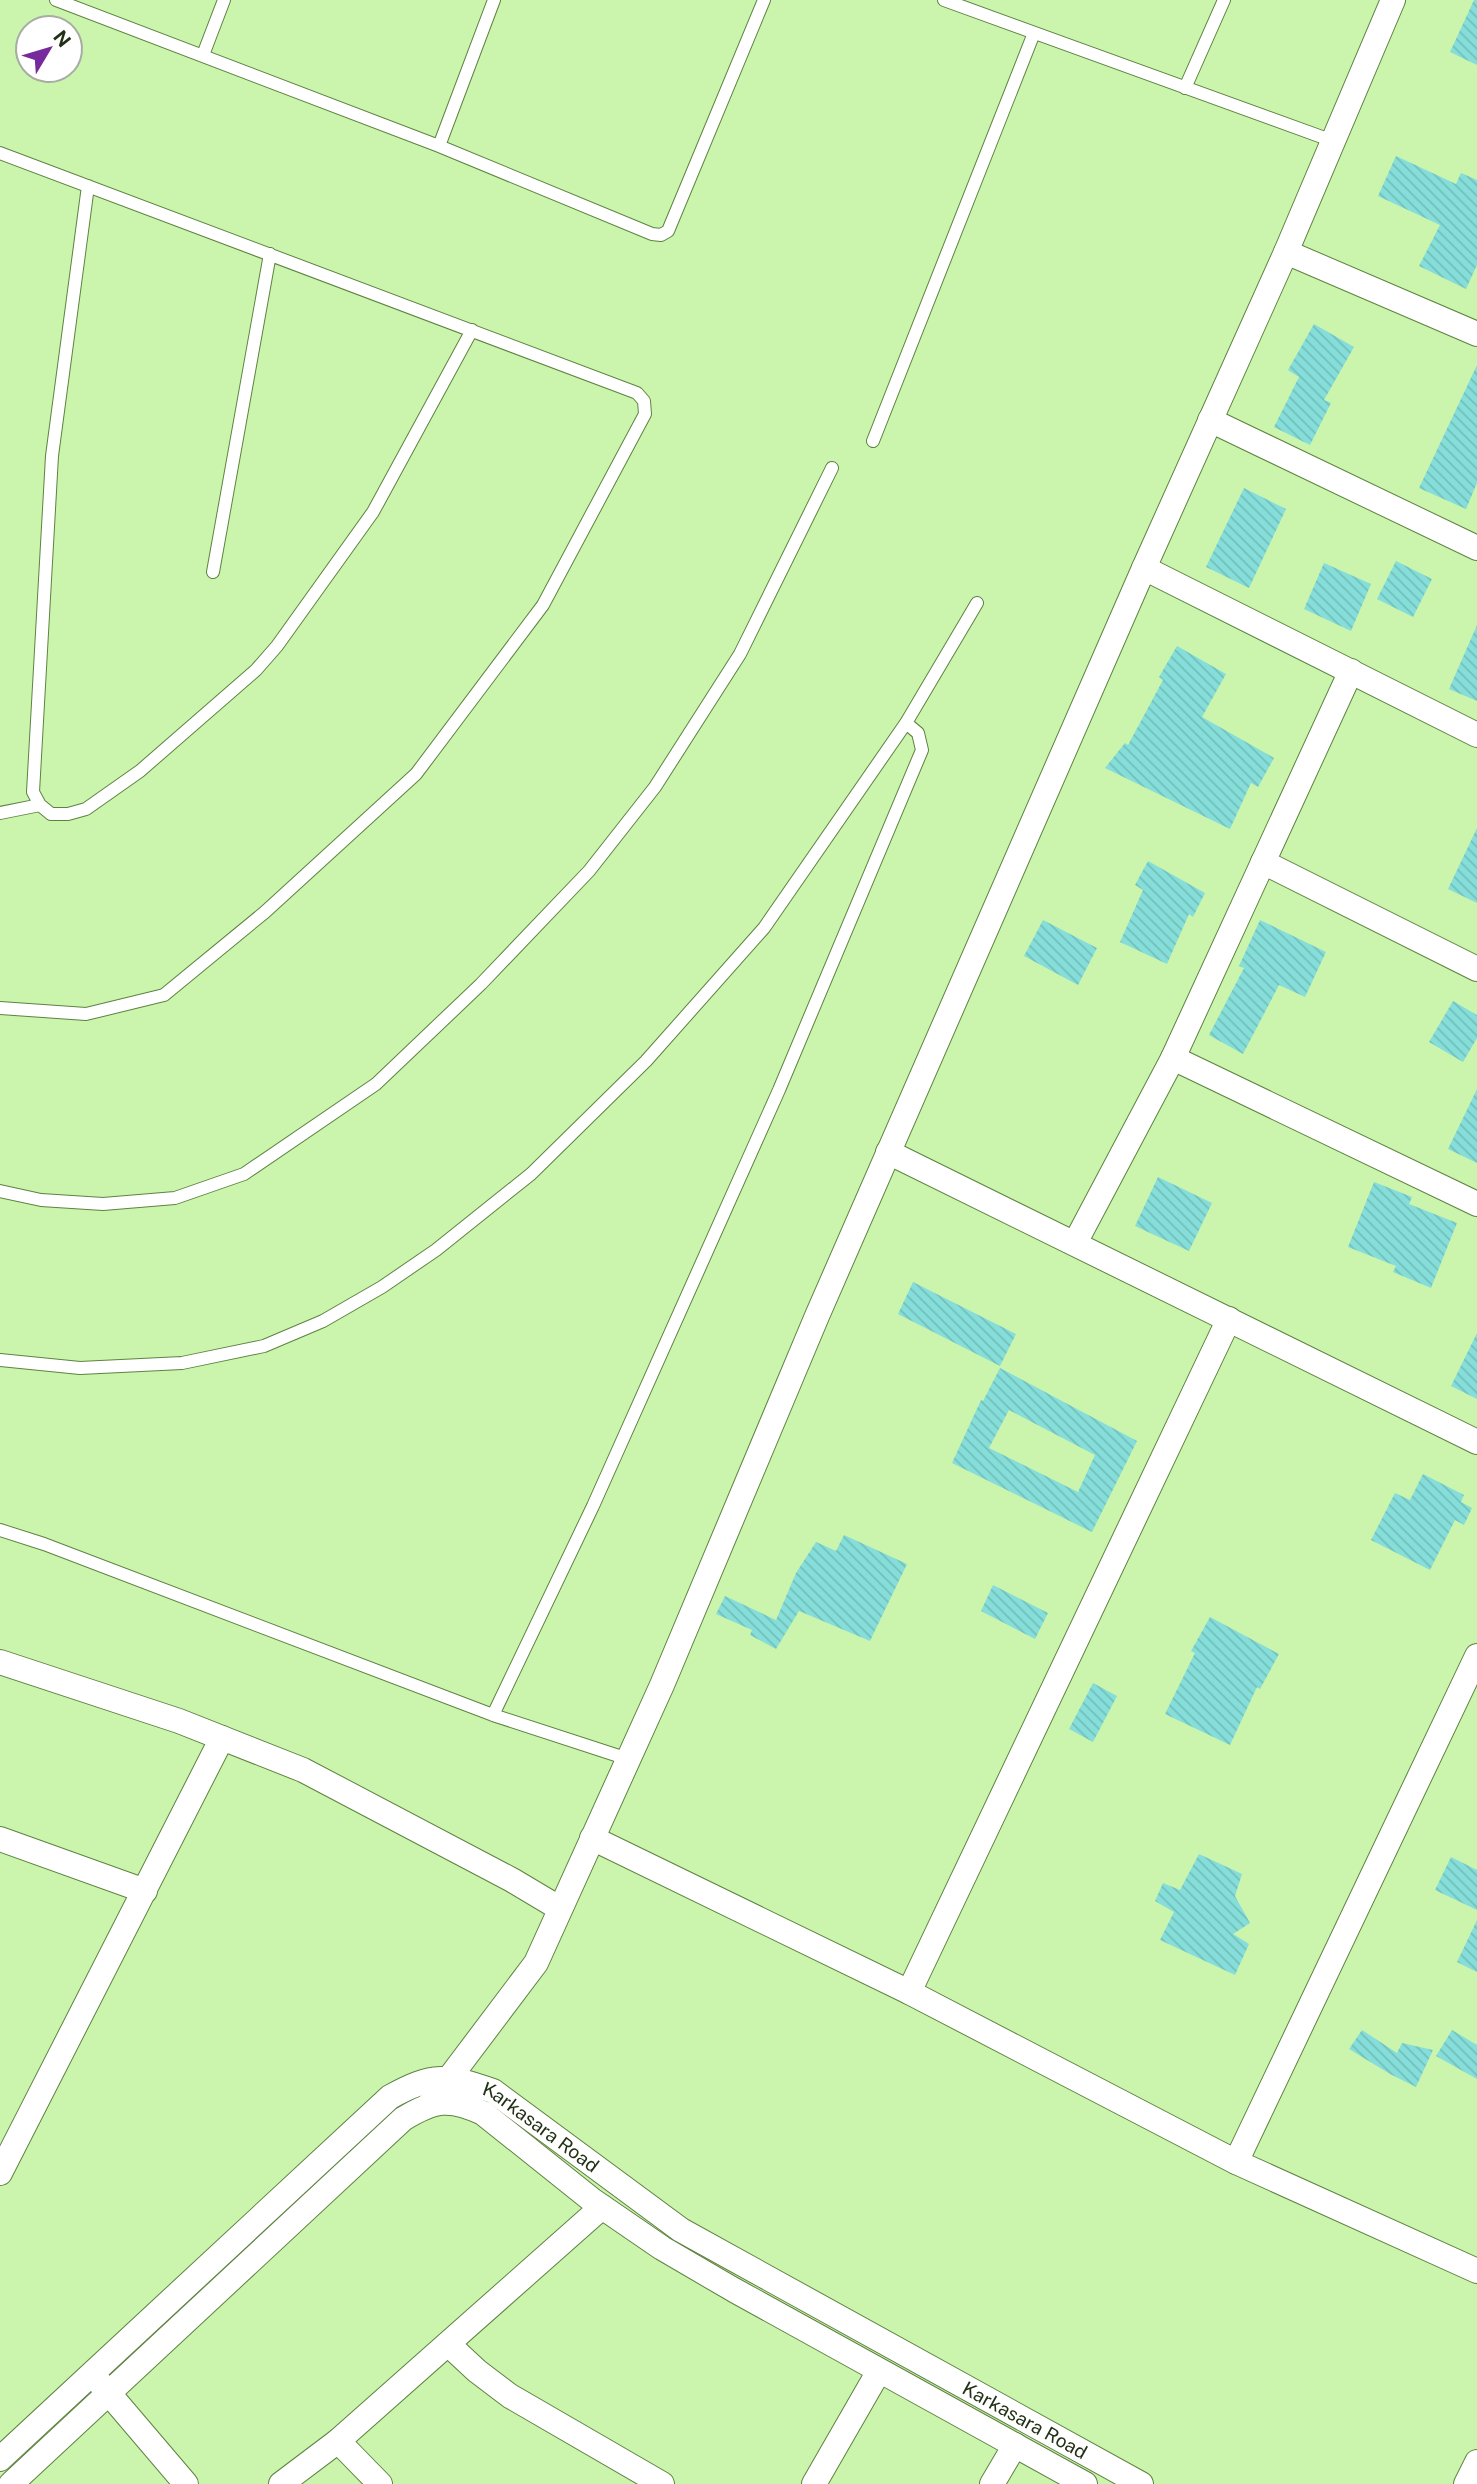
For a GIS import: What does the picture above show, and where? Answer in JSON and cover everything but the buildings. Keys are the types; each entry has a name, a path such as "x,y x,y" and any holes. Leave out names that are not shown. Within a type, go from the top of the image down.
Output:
{"street":[{"path":"429,2105 536,1963 662,1685 888,1152 1286,252 1393,0"},
{"path":"1286,252 1477,334"},
{"path":"1210,421 1477,548"},
{"path":"1144,568 1477,735"},
{"path":"1075,1242 1173,1058 1351,671"},
{"path":"1263,863 1477,969"},
{"path":"1173,1058 1477,1204"},
{"path":"888,1152 1477,1442"},
{"path":"909,1992 1229,1318"},
{"path":"1236,2162 1477,1656"},
{"path":"0,1661 178,1721 303,1770 512,1880 559,1908"},
{"path":"0,2173 222,1738"},
{"path":"592,1838 909,1992 1236,2162 1477,2272"},
{"path":"0,1839 145,1891"},
{"name":"Karkasara Road","path":"0,2459 390,2098 415,2083 447,2079 462,2080 493,2091 681,2230 1141,2484"},
{"name":"Karkasara Road","path":"11,2484 403,2119 429,2105 447,2102 464,2104 483,2113 602,2207 674,2255 1085,2484"},
{"path":"281,2484 338,2441 602,2207"},
{"path":"448,2344 510,2396 662,2484"},
{"path":"814,2484 879,2371"},
{"path":"92,2374 186,2484"},
{"path":"338,2441 380,2484"},
{"path":"992,2484 1015,2445"},
{"path":"1466,2484 1477,2462"}],"lane":[{"path":"56,0 439,146 661,236 668,232 764,0"},
{"path":"203,55 224,0"},
{"path":"439,146 494,0"},
{"path":"944,0 1333,141"},
{"path":"1185,88 1224,0"},
{"path":"873,441 1034,33"},
{"path":"0,153 637,393 644,401 645,414 543,606 416,774 265,912 164,995 86,1014 0,1008"},
{"path":"88,186 52,456 33,792 40,805 51,814 68,814 86,809 140,771 256,670 277,646 373,512 472,330"},
{"path":"213,572 270,254"},
{"path":"0,1191 41,1200 103,1204 175,1198 244,1174 376,1084 481,984 589,871 655,787 740,654 832,468"},
{"path":"0,1360 80,1368 183,1363 264,1346 323,1321 382,1287 436,1250 531,1174 646,1060 764,928 906,723 977,603"},
{"path":"493,1715 593,1506 768,1115 922,750 918,733 906,723"},
{"path":"0,813 40,805"},
{"path":"0,1530 44,1544 493,1715 628,1759"}]}
